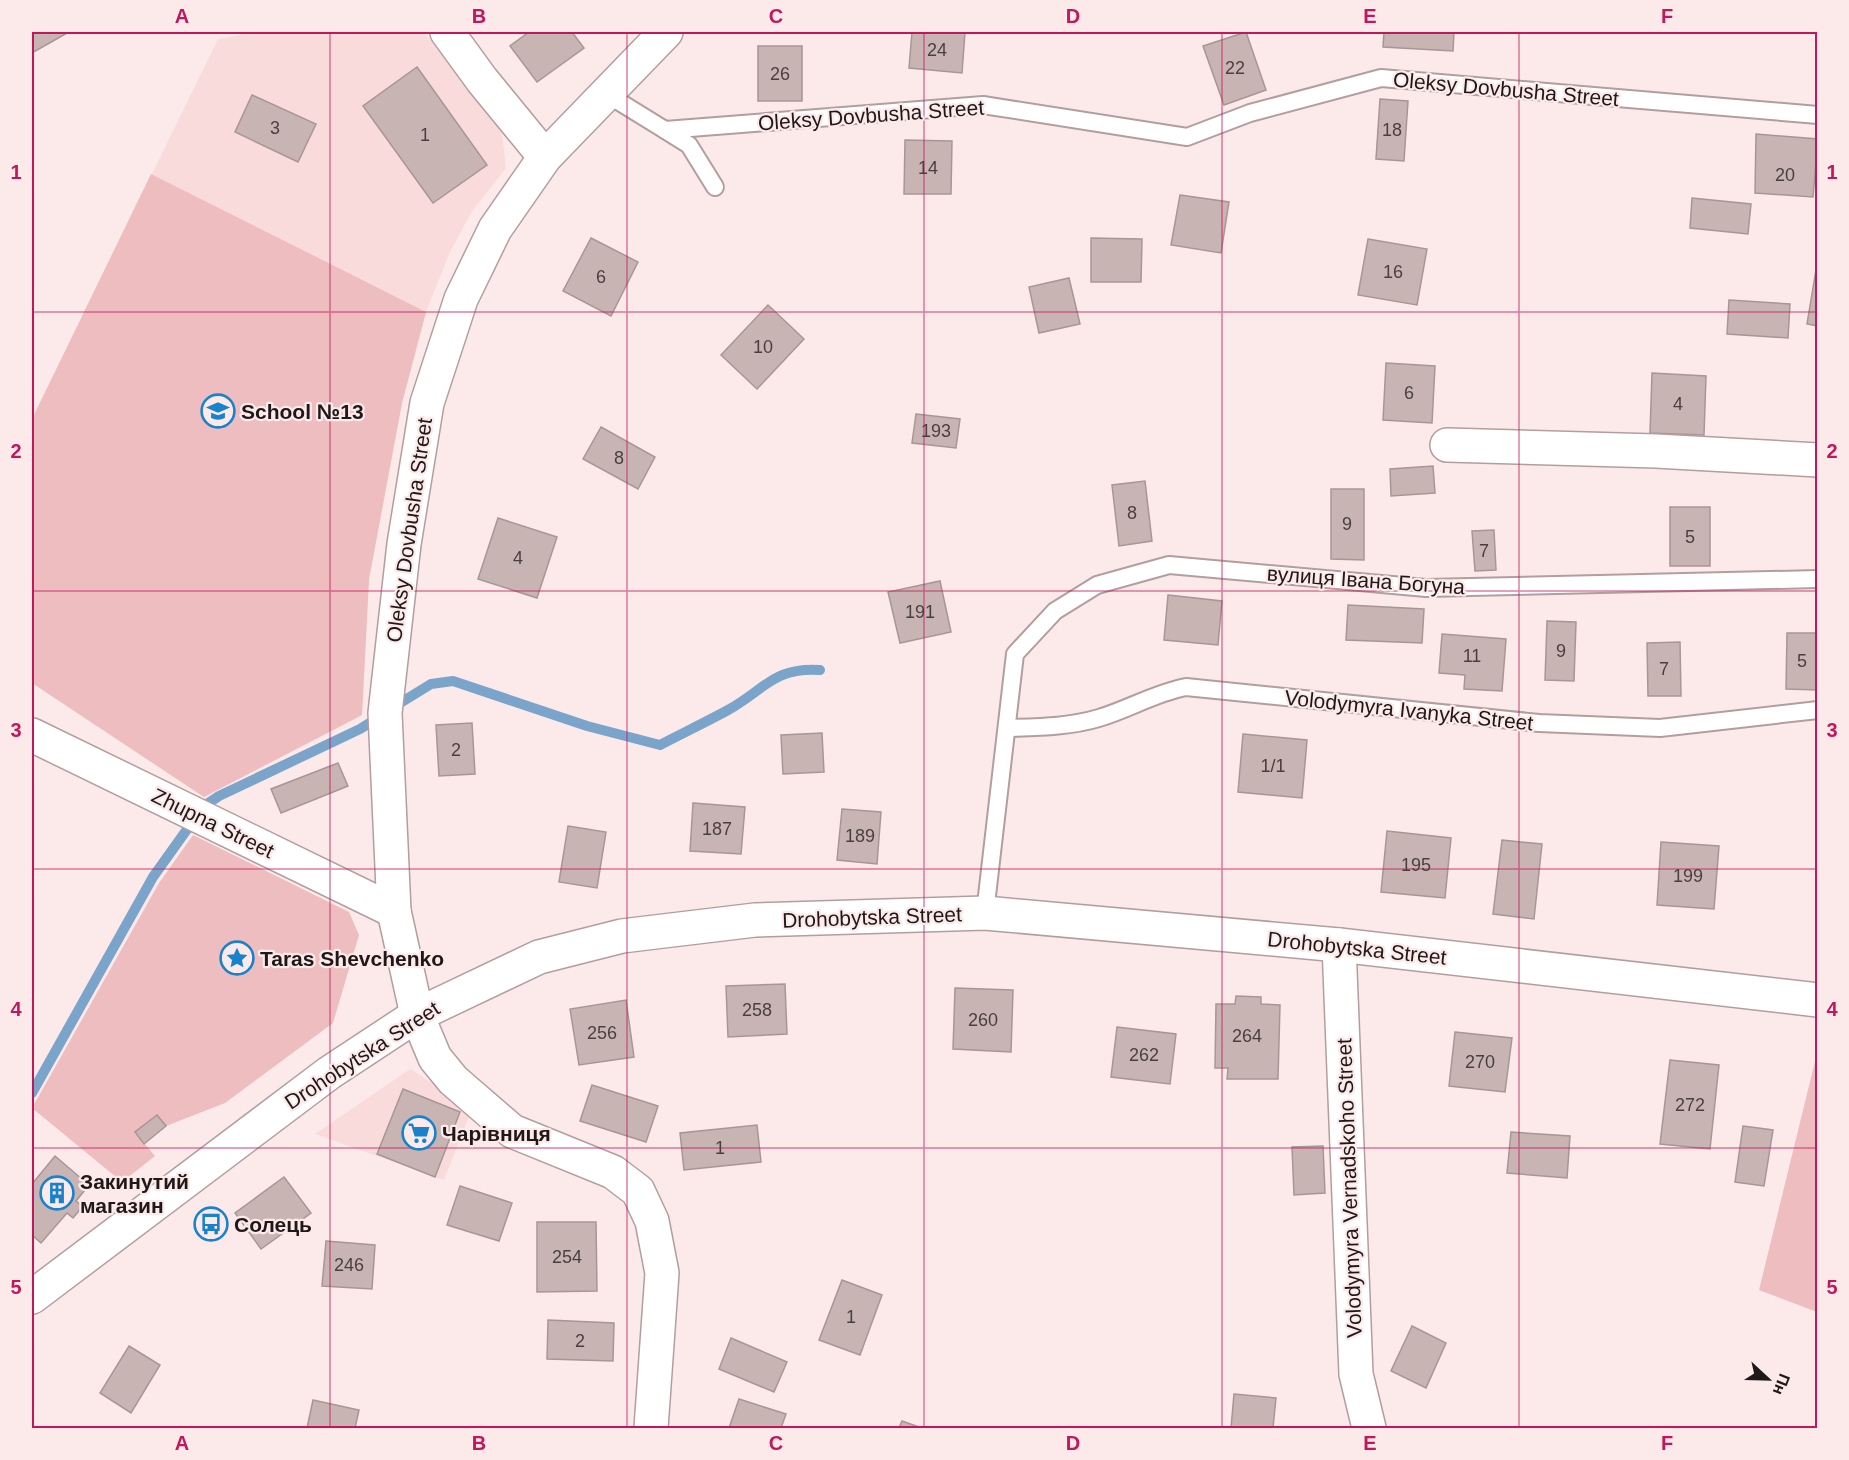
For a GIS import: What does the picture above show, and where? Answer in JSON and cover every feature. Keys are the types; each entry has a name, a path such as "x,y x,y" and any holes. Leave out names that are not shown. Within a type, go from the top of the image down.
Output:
{"street":[{"path":"447,32 482,80 545,157"},
{"name":"Oleksy Dovbusha Street","path":"651,1428 662,1274 652,1221 638,1191 613,1172 512,1131 453,1080 435,1058 417,1016 394,911 385,729 386,697 404,544 427,403 466,289 495,229 545,157 666,32"},
{"path":"1447,445 1656,451 1818,460"},
{"name":"Zhupna Street","path":"32,735 394,911"},
{"name":"Drohobytska Street","path":"32,1297 328,1073 417,1016 539,957 622,936 755,920 985,914 1339,945 1818,1000"},
{"name":"Volodymyra Vernadskoho Street","path":"1339,945 1356,1374 1370,1428"}],"lane":[{"name":"Oleksy Dovbusha Street","path":"664,130 983,105 1187,137 1250,113 1381,78 1818,115"},
{"path":"605,93 689,145 715,187"},
{"name":"вулиця Івана Богуна","path":"1007,728 1015,654 1055,611 1097,585 1169,565 1426,588 1818,579"},
{"name":"Volodymyra Ivanyka Street","path":"1007,728 1069,725 1100,718 1165,691 1186,687 1539,723 1660,728 1818,710"},
{"path":"985,914 1007,728"}],"shaded area":[{"name":"School №13","path":"255,32 424,32 502,133 506,168 471,213 450,252 426,312 402,403 369,579 362,715 204,797 32,683 32,419 218,39"},
{"name":"School №13","path":"151,174 426,312 402,403 369,579 362,715 204,797 32,683 32,419"},
{"path":"193,835 349,912 359,935 333,1023 225,1103 166,1126 156,1115 135,1132 155,1156 122,1182 32,1108 159,883"},
{"path":"1817,1053 1817,1312 1759,1290"},
{"path":"410,1069 472,1109 444,1180 315,1134"}],"building":[{"path":"32,32 69,32 32,53"},
{"path":"529,32 572,32 584,48 537,82 510,46"},
{"path":"912,32 965,32 962,73 909,68"},
{"path":"1246,32 1266,90 1224,105 1203,46"},
{"path":"1384,32 1454,32 1453,51 1383,47"},
{"path":"758,46 802,46 802,101 758,101"},
{"path":"417,67 487,165 433,203 363,106"},
{"path":"252,95 316,124 298,162 235,132"},
{"path":"1380,99 1408,101 1404,161 1376,159"},
{"path":"1756,134 1818,139 1813,197 1755,193"},
{"path":"905,140 952,141 951,194 904,194"},
{"path":"1180,195 1229,202 1221,253 1171,245"},
{"path":"1692,198 1751,204 1748,234 1690,228"},
{"path":"591,238 638,262 611,316 563,291"},
{"path":"1091,238 1142,239 1141,282 1091,282"},
{"path":"1368,239 1427,249 1417,305 1358,295"},
{"path":"1818,264 1818,326 1807,324"},
{"path":"1069,278 1080,324 1039,333 1029,287"},
{"path":"1729,300 1790,304 1788,338 1727,334"},
{"path":"768,305 804,339 757,389 721,355"},
{"path":"1386,363 1435,366 1432,423 1383,420"},
{"path":"1652,373 1706,376 1704,435 1650,433"},
{"path":"916,414 960,419 956,448 912,443"},
{"path":"601,427 655,457 638,489 583,459"},
{"path":"1433,466 1435,493 1391,496 1390,469"},
{"path":"1145,481 1152,541 1119,546 1112,485"},
{"path":"1331,489 1364,489 1364,560 1331,559"},
{"path":"1670,507 1710,507 1710,566 1670,566"},
{"path":"498,518 557,537 537,598 478,579"},
{"path":"1494,530 1496,570 1475,571 1472,531"},
{"path":"940,581 951,632 900,643 888,592"},
{"path":"1168,595 1222,601 1218,645 1164,640"},
{"path":"1348,605 1424,609 1422,643 1346,640"},
{"path":"1547,621 1576,622 1574,681 1545,680"},
{"path":"1787,633 1818,633 1818,690 1786,689"},
{"path":"1442,634 1506,639 1502,691 1464,689 1465,675 1439,673"},
{"path":"1680,642 1681,696 1648,696 1647,643"},
{"path":"472,723 475,774 439,776 436,725"},
{"path":"822,733 824,772 783,774 781,735"},
{"path":"1243,734 1307,740 1302,798 1238,792"},
{"path":"338,763 348,786 281,813 271,789"},
{"path":"693,803 745,807 741,854 690,851"},
{"path":"842,809 881,812 877,864 837,860"},
{"path":"568,826 606,832 597,888 559,882"},
{"path":"1387,831 1451,838 1445,898 1381,892"},
{"path":"1502,840 1542,844 1534,919 1493,914"},
{"path":"1661,842 1719,846 1714,909 1657,905"},
{"path":"785,984 787,1034 728,1037 726,986"},
{"path":"955,988 1013,990 1011,1052 953,1049"},
{"path":"1236,996 1261,997 1261,1004 1280,1005 1278,1079 1227,1079 1228,1068 1215,1068 1216,1004 1235,1004"},
{"path":"626,1000 634,1057 579,1065 570,1009"},
{"path":"1117,1027 1176,1034 1170,1084 1111,1077"},
{"path":"1455,1032 1512,1038 1505,1092 1449,1086"},
{"path":"1670,1060 1719,1065 1710,1149 1660,1144"},
{"path":"592,1085 658,1106 646,1142 580,1121"},
{"name":"Чарівниця","path":"403,1089 460,1112 435,1177 377,1154"},
{"path":"157,1115 166,1126 144,1144 135,1132"},
{"path":"757,1125 761,1162 684,1170 680,1133"},
{"path":"1743,1126 1773,1130 1764,1186 1735,1182"},
{"path":"1511,1132 1570,1136 1567,1178 1507,1173"},
{"path":"1323,1146 1325,1193 1294,1195 1292,1147"},
{"name":"Закинутий магазин","path":"55,1156 89,1185 76,1201 82,1206 78,1212 73,1218 67,1213 41,1243 32,1235 32,1184"},
{"path":"284,1177 311,1213 261,1249 235,1213"},
{"path":"460,1186 512,1203 499,1241 447,1225"},
{"path":"537,1222 596,1222 597,1291 537,1292"},
{"path":"326,1241 375,1245 372,1289 322,1286"},
{"path":"842,1280 882,1295 860,1355 819,1340"},
{"path":"548,1320 614,1323 613,1361 547,1359"},
{"path":"1412,1326 1446,1343 1426,1388 1391,1371"},
{"path":"731,1338 787,1362 774,1392 719,1369"},
{"path":"129,1346 160,1365 131,1413 100,1393"},
{"path":"1234,1394 1276,1398 1273,1428 1231,1428"},
{"path":"739,1399 786,1414 781,1428 729,1428"},
{"path":"313,1400 359,1410 355,1428 307,1428"},
{"path":"902,1421 922,1428 899,1428"}],"waterway":[{"path":"392,708 431,684 453,681 587,726 660,745 728,710 780,676 804,670 820,670"},
{"path":"207,804 219,796 360,729 379,717"},
{"path":"32,1093 153,877 193,821"}],"place":[{"name":"School №13","path":"218,411"},
{"name":"Taras Shevchenko","path":"237,958"},
{"name":"Чарівниця","path":"419,1133"},
{"name":"Закинутий магазин","path":"57,1193"},
{"name":"Солець","path":"211,1224"}]}
